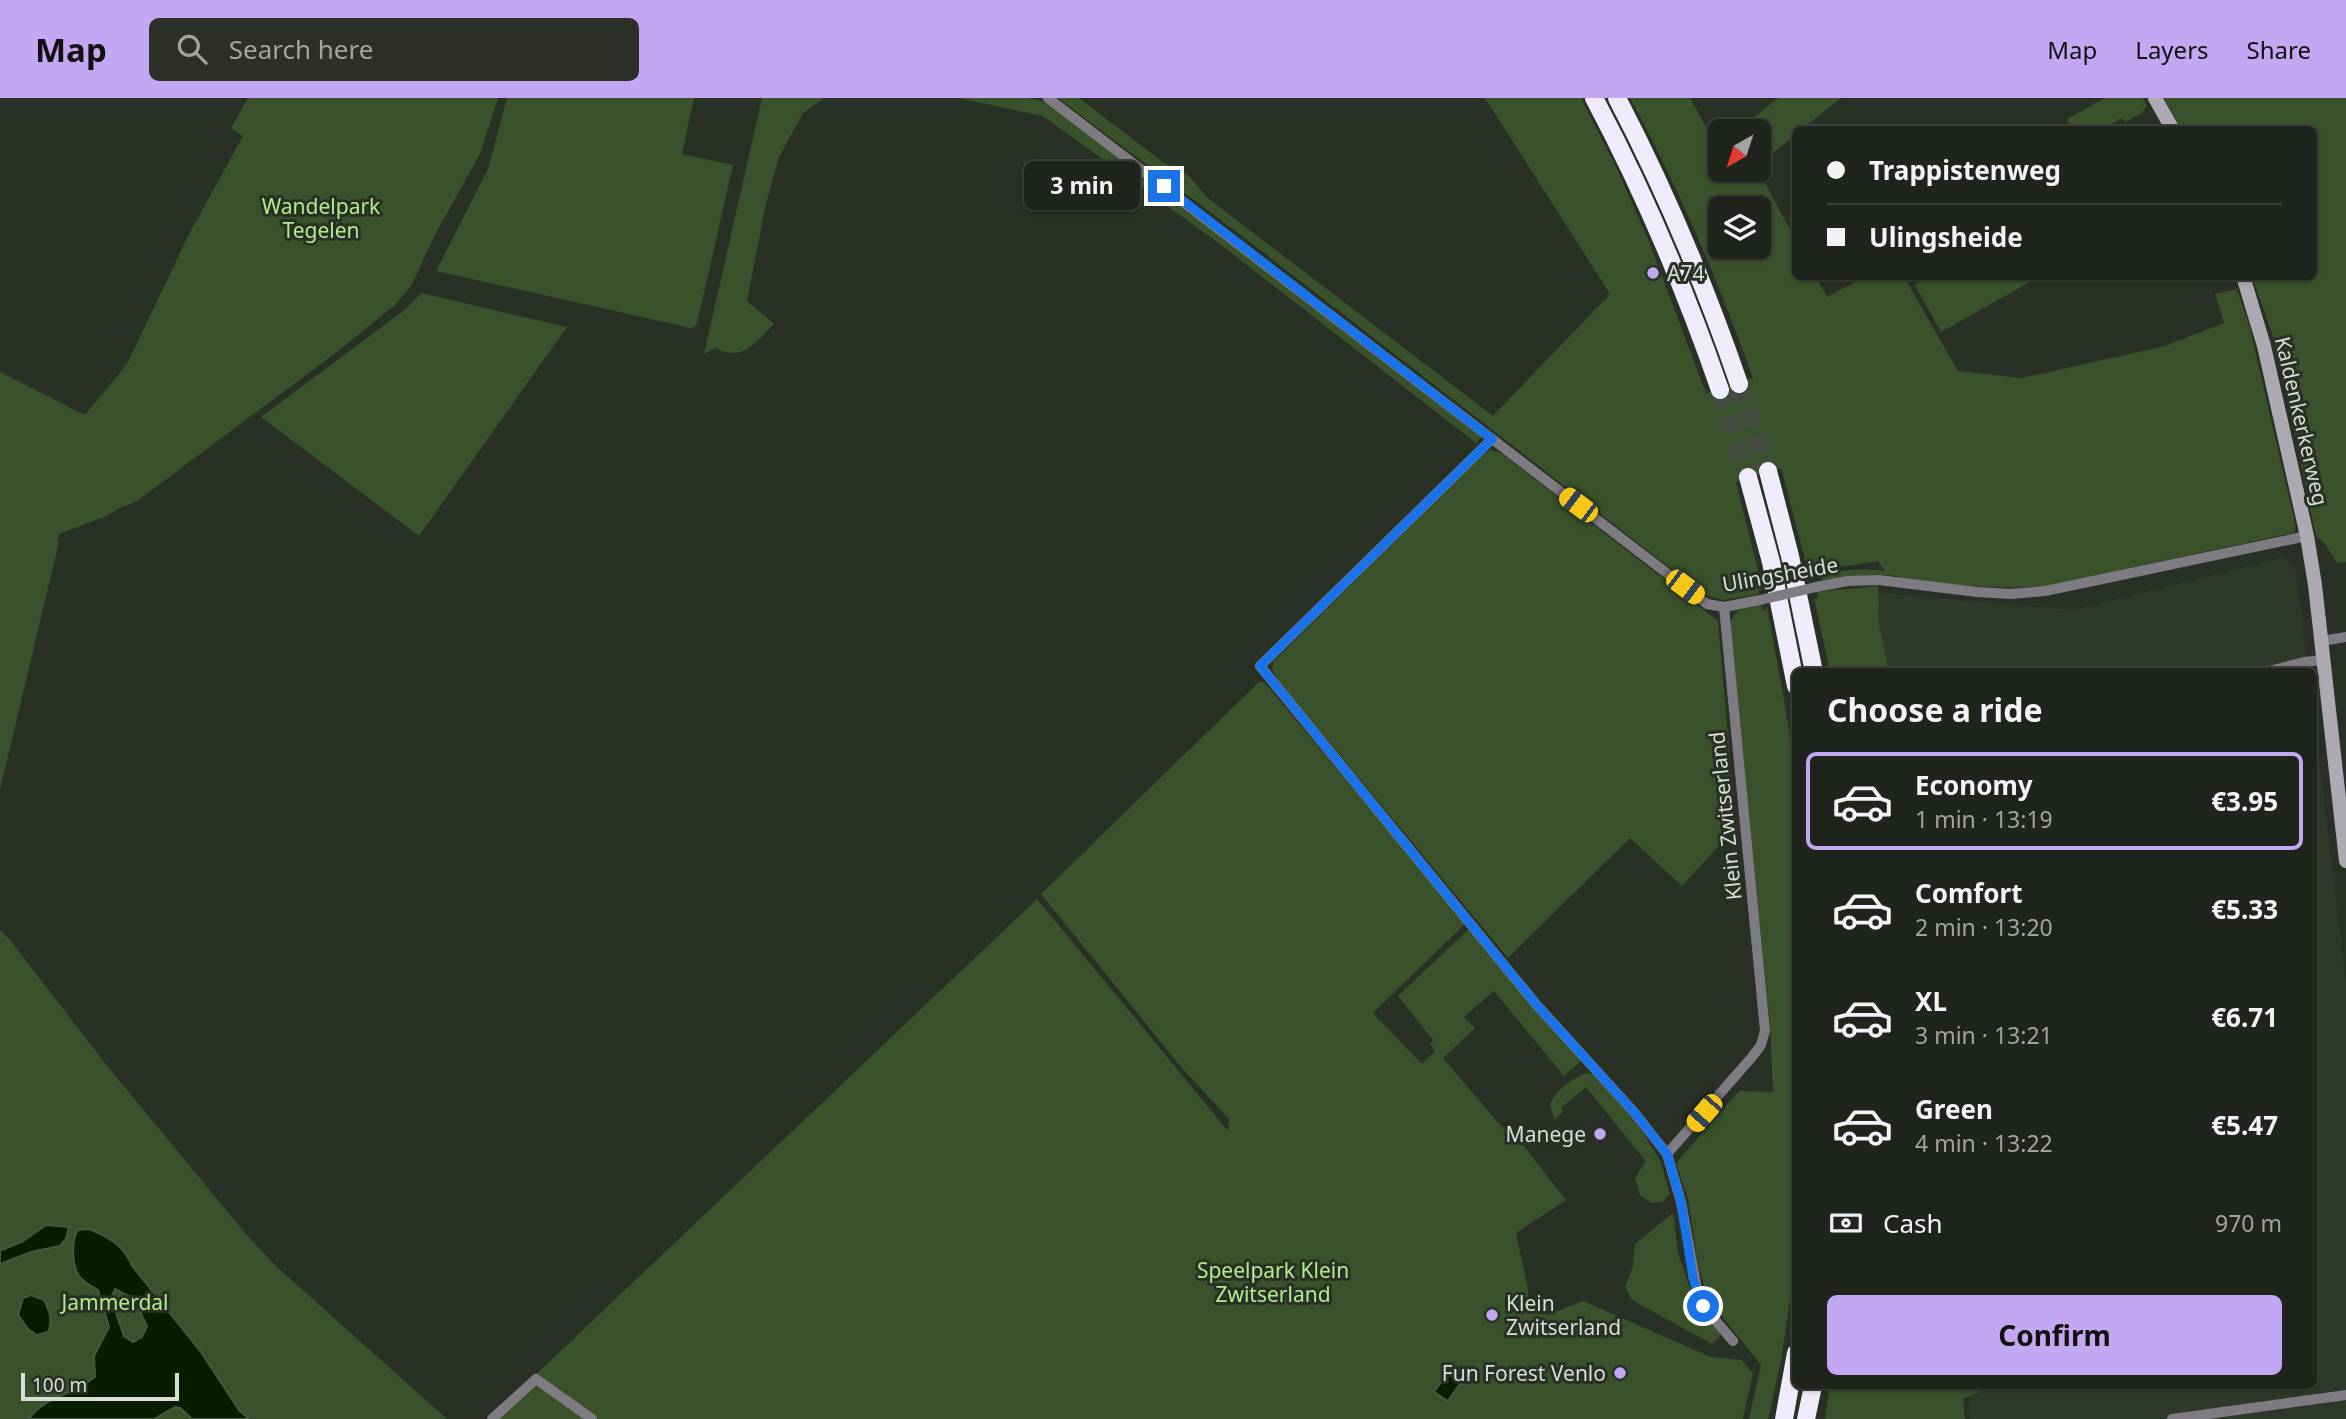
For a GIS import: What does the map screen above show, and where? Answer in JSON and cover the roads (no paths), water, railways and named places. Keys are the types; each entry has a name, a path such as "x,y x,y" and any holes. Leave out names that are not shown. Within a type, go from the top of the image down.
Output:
{"highway":[{"path":"1617,98 1678,224 1717,320 1739,384"},
{"path":"1599,106 1658,230 1720,390"},
{"path":"1768,471 1790,556 1813,668"},
{"path":"1748,477 1771,562 1792,668"},
{"path":"1784,1419 1792,1375"},
{"path":"1806,1419 1812,1389"}],"main road":[{"path":"2155,98 2171,126"},
{"name":"Kaldenkerkerweg","path":"2244,280 2264,346 2307,536 2322,641 2346,861"}],"street":[{"name":"Ulingsheide","path":"1048,98 1707,604 1724,607 1848,581 1879,580 2000,593 2045,591 2307,536"},
{"path":"1492,439 1260,666 1535,1003 1634,1112 1667,1154 1681,1202 1698,1295 1703,1306 1733,1341"},
{"name":"Klein Zwitserland","path":"1667,1154 1752,1057 1761,1045 1765,1031 1724,607"},
{"path":"2322,641 2346,637"},
{"path":"2281,668 2323,660"},
{"path":"492,1419 536,1379 592,1419"},
{"path":"2172,1419 2346,1395"}],"tunnel":[{"path":"1739,384 1768,471"},
{"path":"1720,390 1748,477"}],"place":[{"name":"A74","path":"1653,273"},
{"name":"Manege","path":"1600,1134"},
{"name":"Klein Zwitserland","path":"1492,1315"},
{"name":"Fun Forest Venlo","path":"1620,1373"}],"park label":[{"name":"Wandelpark Tegelen","path":"321,218"},
{"name":"Speelpark Klein Zwitserland","path":"1273,1282"},
{"name":"Jammerdal","path":"115,1302"}]}
